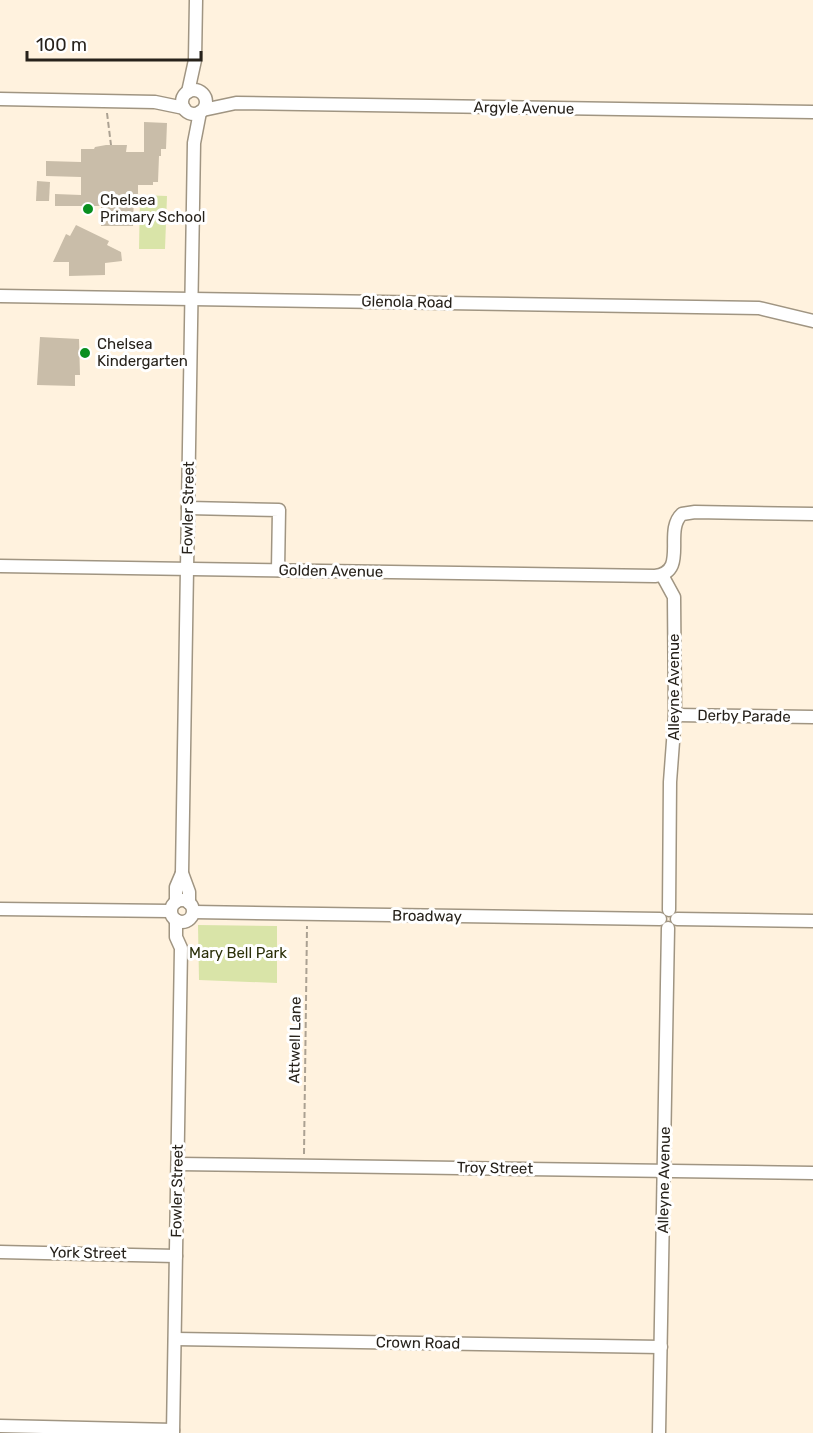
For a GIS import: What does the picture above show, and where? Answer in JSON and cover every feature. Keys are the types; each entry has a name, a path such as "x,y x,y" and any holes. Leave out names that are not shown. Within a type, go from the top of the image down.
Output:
{"street":[{"path":"0,99 155,102 193,114 202,111 206,103 195,60 196,0"},
{"path":"185,110 182,101 195,60"},
{"path":"155,102 195,90 203,94"},
{"name":"Argyle Avenue","path":"203,94 236,104"},
{"name":"Argyle Avenue","path":"202,111 236,104 813,112"},
{"name":"Fowler Street","path":"185,110 194,143"},
{"name":"Fowler Street","path":"173,1432 181,948 176,937 182,911 176,886 182,873 194,143 202,111"},
{"name":"Glenola Road","path":"0,296 759,308 813,321"},
{"path":"188,508 279,510 278,570"},
{"path":"662,575 672,566 675,523 682,514 695,512 813,514"},
{"name":"Golden Avenue","path":"0,566 662,575"},
{"name":"Alleyne Avenue","path":"659,1433 670,782 675,715 674,597 662,575"},
{"name":"Derby Parade","path":"675,715 813,717"},
{"name":"Broadway","path":"0,909 813,921"},
{"name":"Troy Street","path":"177,1164 813,1173"},
{"name":"York Street","path":"0,1252 176,1256"},
{"name":"Crown Road","path":"175,1339 661,1347"},
{"path":"0,1426 173,1432"}],"path":[{"path":"107,113 111,145"},
{"name":"Attwell Lane","path":"304,1166 307,914"}],"green space":[{"path":"140,195 167,196 165,249 139,249"},
{"name":"Mary Bell Park","path":"198,925 277,926 277,983 199,980"}],"building":[{"path":"144,122 167,123 166,149 161,149 161,156 159,156 158,182 153,182 153,185 138,185 138,194 134,194 133,226 101,226 101,206 55,206 55,194 81,195 81,177 46,176 46,161 81,162 81,149 94,149 106,145 127,145 126,152 144,152"},
{"path":"37,181 50,182 49,201 36,201"},
{"path":"76,225 109,241 107,245 121,252 122,261 105,263 105,275 69,276 69,262 53,262 66,234 70,236"},
{"path":"40,337 79,339 80,375 75,375 75,386 37,385"}],"place":[{"name":"Chelsea Primary School","path":"88,209"},
{"name":"Chelsea Kindergarten","path":"85,353"}]}
